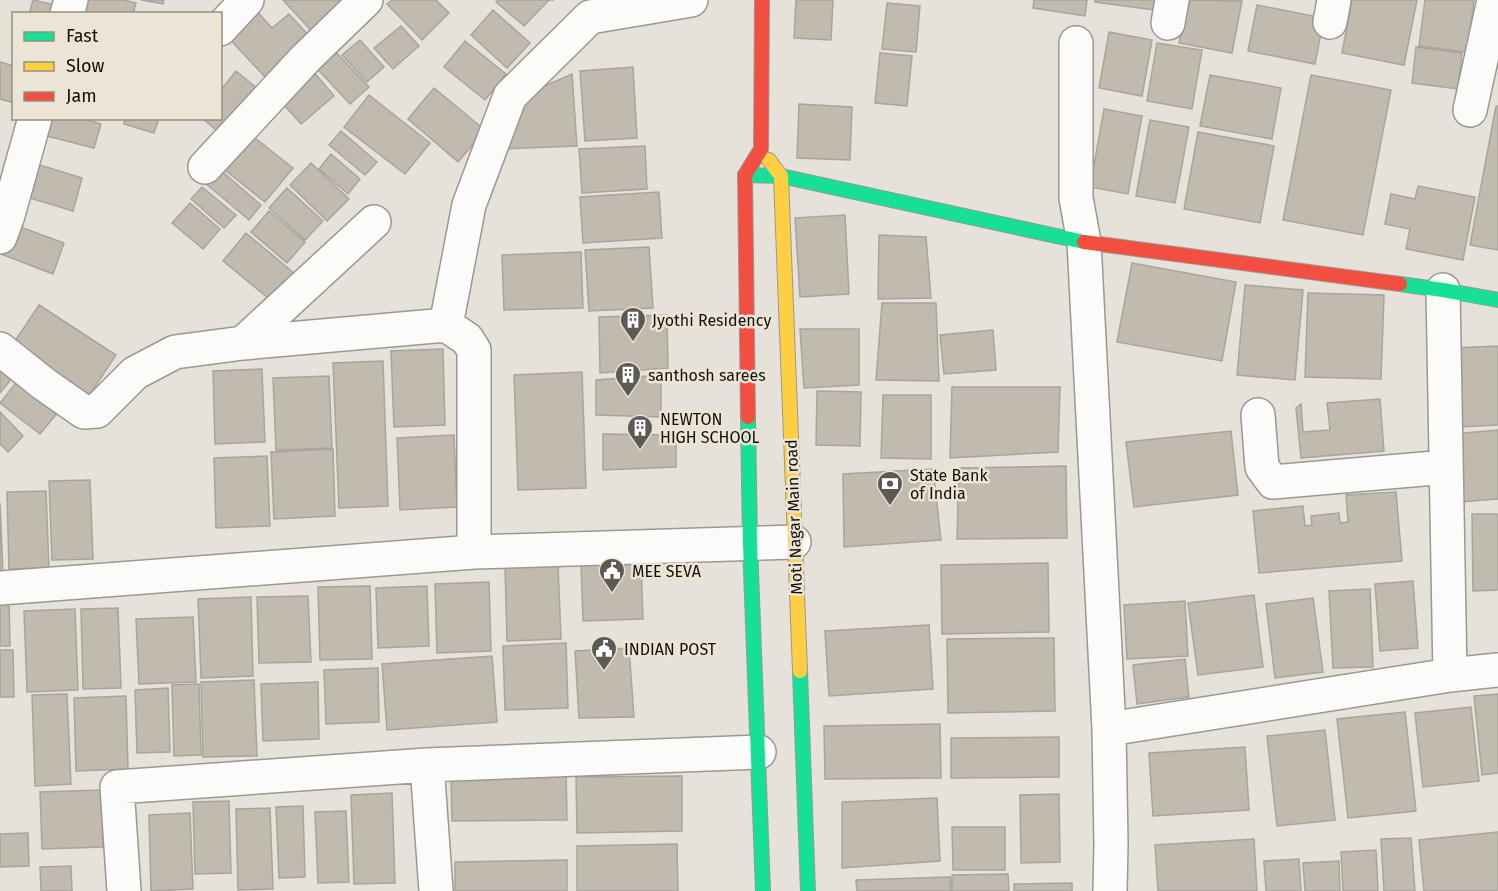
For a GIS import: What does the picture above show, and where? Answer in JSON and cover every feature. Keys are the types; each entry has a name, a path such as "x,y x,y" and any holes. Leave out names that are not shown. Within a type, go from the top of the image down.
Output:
{"street":[{"path":"222,27 248,0"},
{"path":"205,167 306,58 366,0"},
{"path":"446,325 469,205 510,96 590,17 691,0"},
{"path":"762,0 761,149 745,175 750,544 763,891"},
{"path":"1470,110 1494,0"},
{"path":"1076,43 1076,198 1084,242 1109,729 1110,891"},
{"path":"0,237 9,215 34,120"},
{"path":"761,149 781,176"},
{"path":"745,175 781,176 1084,242 1443,290 1498,300"},
{"name":"Moti Nagar Main road","path":"781,176 808,891"},
{"path":"243,343 374,222"},
{"path":"1443,290 1450,675"},
{"path":"0,349 44,384 84,411 97,411 135,373 175,352 243,343 446,325 468,339 474,350 474,552"},
{"path":"1258,415 1262,467 1273,482 1446,467"},
{"path":"0,588 474,552 794,542"},
{"path":"1109,729 1450,675 1498,670"},
{"path":"124,891 117,787 427,765 759,752"},
{"path":"427,765 436,891"}],"building":[{"path":"33,0 60,6 58,12 30,12"},
{"path":"80,0 124,0 136,3 134,12 77,12"},
{"path":"141,0 164,0 163,4"},
{"path":"283,0 343,0 317,37"},
{"path":"392,0 436,0 449,13 422,40 387,4"},
{"path":"498,0 549,0 524,26 496,2"},
{"path":"796,0 833,0 831,40 794,38"},
{"path":"1034,0 1087,0 1085,16 1033,8"},
{"path":"1095,0 1155,0 1154,10 1095,2"},
{"path":"1187,0 1242,1 1232,53 1179,43"},
{"path":"1352,0 1417,0 1404,65 1342,53"},
{"path":"1425,0 1474,0 1467,52 1419,46"},
{"path":"887,3 920,6 916,52 882,49"},
{"path":"1257,5 1324,18 1315,64 1248,51"},
{"path":"252,6 272,28 289,14 311,38 266,78 223,32"},
{"path":"493,10 530,43 507,68 471,35"},
{"path":"401,26 419,46 393,69 374,48"},
{"path":"1109,32 1152,40 1142,96 1099,88"},
{"path":"360,40 384,67 367,82 342,55"},
{"path":"465,41 506,74 485,100 444,67"},
{"path":"1157,43 1202,50 1192,109 1147,101"},
{"path":"328,44 369,87 350,104 310,61"},
{"path":"1416,47 1462,53 1458,89 1412,83"},
{"path":"880,53 912,56 907,106 875,103"},
{"path":"0,62 12,65 12,102 0,99"},
{"path":"633,67 637,138 585,141 580,71"},
{"path":"312,70 334,96 301,124 279,99"},
{"path":"236,71 264,94 222,135 204,120 222,120 222,88"},
{"path":"572,74 577,146 504,149 521,96"},
{"path":"1210,75 1281,88 1272,139 1200,126"},
{"path":"1311,75 1391,90 1363,235 1283,220"},
{"path":"434,88 485,130 458,162 408,119"},
{"path":"369,95 430,143 405,174 344,127"},
{"path":"799,104 852,107 850,160 797,158"},
{"path":"1496,106 1498,106 1498,250 1470,245"},
{"path":"1104,109 1142,116 1128,194 1090,187"},
{"path":"42,120 88,120 101,124 94,148 39,134"},
{"path":"125,120 158,120 154,133 124,124"},
{"path":"1150,120 1189,127 1175,203 1136,196"},
{"path":"245,130 293,168 265,202 217,164"},
{"path":"341,131 377,162 365,175 329,145"},
{"path":"1198,132 1274,146 1260,223 1184,209"},
{"path":"645,146 647,189 582,193 579,149"},
{"path":"331,154 360,179 348,194 319,169"},
{"path":"27,161 82,178 73,211 17,194"},
{"path":"311,163 349,199 327,221 290,185"},
{"path":"218,168 261,205 249,220 205,183"},
{"path":"1418,186 1475,197 1463,260 1406,249 1410,229 1385,224 1391,194 1415,199"},
{"path":"202,187 236,215 224,228 191,199"},
{"path":"287,188 323,221 305,240 269,208"},
{"path":"659,192 662,238 583,243 580,197"},
{"path":"190,203 220,229 203,249 172,223"},
{"path":"269,211 305,242 287,263 251,232"},
{"path":"845,215 849,294 800,297 795,218"},
{"path":"12,224 64,243 53,274 1,254"},
{"path":"246,233 295,274 273,302 223,261"},
{"path":"879,235 926,237 931,298 878,299"},
{"path":"649,247 653,308 589,311 585,250"},
{"path":"581,252 583,308 504,310 502,255"},
{"path":"1132,263 1236,282 1222,361 1117,342"},
{"path":"1245,285 1303,290 1295,380 1237,375"},
{"path":"1308,293 1384,295 1381,379 1305,377"},
{"path":"882,303 936,303 939,381 876,380"},
{"path":"39,305 116,355 84,403 7,353"},
{"name":"Jyothi Residency","path":"667,315 668,368 600,373 599,317"},
{"path":"800,329 859,329 859,385 804,388"},
{"path":"993,330 996,370 944,374 940,335"},
{"path":"1498,346 1498,425 1456,427 1452,348"},
{"path":"443,349 445,425 394,427 391,351"},
{"path":"0,352 20,368 0,393"},
{"path":"383,361 388,506 339,508 333,363"},
{"path":"262,369 265,442 215,444 213,371"},
{"path":"582,372 586,488 518,490 514,375"},
{"path":"23,374 63,406 40,434 0,403"},
{"name":"santhosh sarees","path":"661,375 661,417 596,415 596,380"},
{"path":"329,376 332,448 276,450 273,378"},
{"path":"952,387 1060,387 1058,452 950,458"},
{"path":"817,391 861,392 860,446 816,445"},
{"path":"883,395 931,395 931,459 881,458"},
{"path":"1380,399 1384,451 1301,458 1296,408 1301,404 1303,432 1330,430 1327,403"},
{"path":"0,412 23,436 8,452 0,444"},
{"path":"1498,430 1498,499 1460,502 1453,434"},
{"path":"1231,431 1238,495 1134,507 1126,442"},
{"name":"NEWTON HIGH SCHOOL","path":"603,434 676,435 676,467 603,470"},
{"path":"454,435 457,507 400,510 397,438"},
{"path":"333,449 335,516 274,519 271,452"},
{"path":"267,456 270,526 216,528 214,458"},
{"path":"1066,466 1067,538 957,539 959,468"},
{"name":"State Bank of India","path":"933,469 941,540 844,547 843,474"},
{"path":"90,480 93,559 52,560 49,481"},
{"path":"46,491 49,568 9,569 7,492"},
{"path":"1396,492 1402,561 1259,573 1253,511 1303,506 1305,526 1312,525 1311,516 1339,513 1340,523 1348,522 1346,495"},
{"path":"0,503 3,574 0,574"},
{"path":"1472,514 1498,514 1498,590 1473,591"},
{"path":"641,563 643,619 583,621 581,565"},
{"path":"1048,563 1049,632 942,634 941,565"},
{"path":"558,565 561,639 507,641 505,567"},
{"path":"1413,581 1418,648 1380,651 1375,584"},
{"path":"489,582 491,651 437,653 435,584"},
{"path":"370,586 372,659 320,660 318,587"},
{"path":"427,586 429,646 378,648 376,588"},
{"path":"1370,589 1373,667 1333,668 1329,591"},
{"path":"1254,595 1263,667 1198,675 1188,603"},
{"path":"308,596 311,662 259,663 257,597"},
{"path":"251,597 253,676 201,678 198,599"},
{"path":"1313,598 1323,672 1275,678 1266,604"},
{"path":"0,599 9,599 10,646 0,646"},
{"path":"1185,601 1188,656 1127,659 1124,605"},
{"path":"118,608 121,688 83,689 81,609"},
{"path":"75,609 78,690 27,692 24,611"},
{"path":"193,617 196,682 139,684 136,619"},
{"path":"929,625 933,689 829,696 825,631"},
{"path":"1054,638 1055,711 948,713 947,639"},
{"path":"566,643 568,708 505,710 503,646"},
{"path":"629,648 634,717 579,718 575,651"},
{"path":"0,650 13,650 14,697 0,697"},
{"path":"492,656 497,722 387,730 382,664"},
{"path":"1185,659 1189,697 1137,704 1133,665"},
{"path":"378,668 379,722 326,724 324,670"},
{"path":"254,680 257,756 203,757 201,682"},
{"path":"318,682 319,739 263,741 261,684"},
{"path":"199,684 201,755 174,756 172,685"},
{"path":"168,688 170,752 137,753 135,690"},
{"path":"67,694 71,784 35,786 32,695"},
{"path":"1498,694 1498,773 1482,775 1474,696"},
{"path":"126,696 128,769 76,771 74,698"},
{"path":"1471,707 1479,781 1423,787 1415,713"},
{"path":"1405,712 1416,811 1348,818 1337,719"},
{"path":"940,724 941,778 825,779 824,726"},
{"path":"1325,730 1335,820 1277,826 1267,736"},
{"path":"1059,737 1059,777 951,778 951,738"},
{"path":"1245,747 1249,810 1153,816 1149,753"},
{"path":"566,771 567,820 452,821 451,773"},
{"path":"682,776 682,831 577,833 576,777"},
{"path":"101,790 103,847 42,849 40,792"},
{"path":"392,793 395,883 354,884 351,795"},
{"path":"1059,794 1060,862 1021,863 1020,795"},
{"path":"937,798 940,861 842,868 842,802"},
{"path":"229,801 231,873 195,874 193,802"},
{"path":"303,806 305,877 279,878 276,807"},
{"path":"270,808 273,889 238,890 236,809"},
{"path":"346,811 349,882 318,883 315,812"},
{"path":"190,813 193,889 151,891 149,815"},
{"path":"952,827 1005,827 1005,870 953,870"},
{"path":"1498,832 1498,891 1424,891 1419,840"},
{"path":"28,833 29,866 0,867 0,834"},
{"path":"1411,838 1415,891 1384,891 1381,839"},
{"path":"1254,839 1257,891 1158,891 1155,845"},
{"path":"677,844 678,891 577,891 577,846"},
{"path":"1376,850 1378,891 1343,891 1341,852"},
{"path":"1299,859 1301,891 1266,891 1264,861"},
{"path":"567,860 567,891 455,891 455,862"},
{"path":"1339,861 1340,891 1305,891 1303,863"},
{"path":"71,866 72,891 41,891 40,867"},
{"path":"1008,874 1009,891 952,891 952,875"},
{"path":"950,877 951,891 857,891 856,880"},
{"path":"1072,883 1072,891 1014,891 1014,884"}],"traffic: fast":[{"path":"745,175 781,176 1084,242"},
{"path":"1400,284 1498,300"},
{"path":"748,417 750,544 763,891"},
{"path":"800,671 808,891"}],"traffic: slow":[{"path":"769,160 781,176 800,671"}],"traffic: jam":[{"path":"748,417 745,175 761,149 762,0"},
{"path":"1084,242 1400,284"}],"place":[{"name":"Jyothi Residency","path":"633,343"},
{"name":"santhosh sarees","path":"628,398"},
{"name":"NEWTON HIGH SCHOOL","path":"640,451"},
{"name":"State Bank of India","path":"890,507"},
{"name":"MEE SEVA","path":"612,594"},
{"name":"INDIAN POST","path":"604,672"}]}
